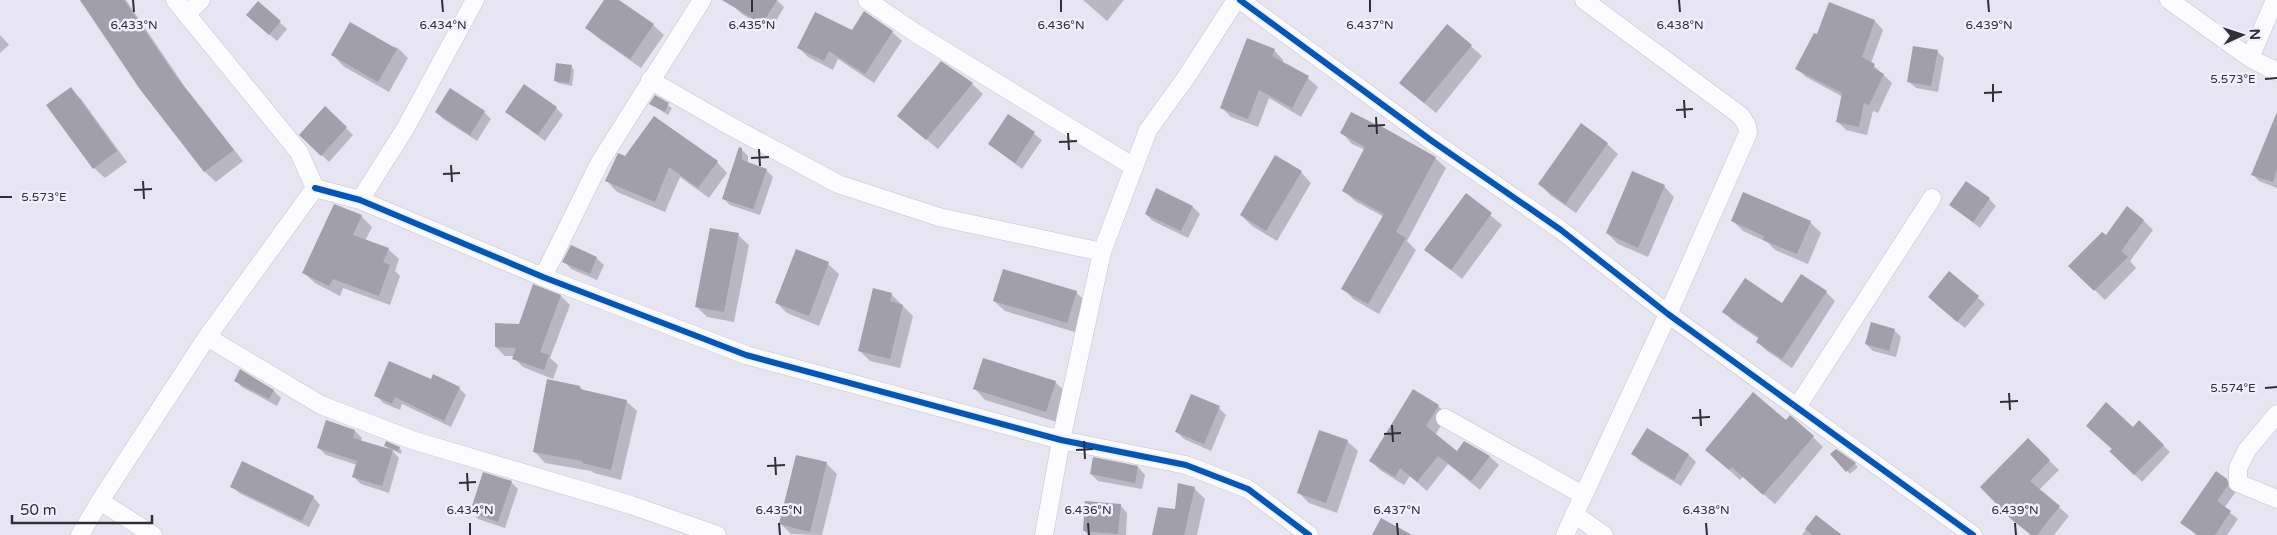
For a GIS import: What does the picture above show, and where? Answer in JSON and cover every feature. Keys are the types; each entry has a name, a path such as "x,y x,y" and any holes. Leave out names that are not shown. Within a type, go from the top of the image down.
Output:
{"street":[{"path":"175,0 299,152 315,188"},
{"path":"186,15 201,0"},
{"path":"360,200 405,129 476,0"},
{"path":"543,277 600,162 702,0"},
{"path":"868,0 917,34 1134,167"},
{"path":"1044,535 1061,440 1102,252 1148,130 1238,0 1424,135 1562,230 1668,314 1973,535"},
{"path":"1565,535 1747,140 1747,126 1741,116 1584,0"},
{"path":"2169,0 2250,58 2277,72"},
{"path":"2250,58 2275,0"},
{"path":"650,80 795,164"},
{"path":"723,122 838,184 939,217 1102,252"},
{"path":"315,188 360,200 543,277 746,355 1061,440 1186,464 1248,490 1309,535"},
{"path":"80,535 206,337 315,188"},
{"path":"1797,408 1932,198"},
{"path":"206,337 321,405 412,440 631,505 717,535"},
{"path":"2277,414 2247,450 2238,468 2238,483 2277,499"},
{"path":"1445,418 1583,495"},
{"path":"100,501 153,535"},
{"path":"1574,514 1604,535"}],"building":[{"path":"80,0 124,0 175,75 234,150 204,172 139,88"},
{"path":"604,0 619,0 654,24 630,59 585,28"},
{"path":"722,0 777,0 762,24"},
{"path":"258,1 281,21 269,35 246,15"},
{"path":"1829,2 1875,20 1862,57 1875,64 1873,68 1884,74 1869,105 1864,103 1859,127 1836,122 1842,93 1795,69 1814,33 1817,34"},
{"path":"864,11 893,31 865,74 829,51 824,61 797,48 815,12 852,30"},
{"path":"350,22 397,49 378,82 331,55"},
{"path":"1447,24 1472,45 1424,103 1399,83"},
{"path":"1247,38 1275,49 1272,56 1309,76 1292,108 1259,90 1248,119 1220,108"},
{"path":"1913,46 1938,50 1931,86 1907,82"},
{"path":"941,61 973,83 926,140 897,116"},
{"path":"556,63 572,65 569,83 554,81"},
{"path":"524,84 557,107 538,135 505,112"},
{"path":"71,87 117,151 93,169 46,105"},
{"path":"450,88 485,111 470,135 435,112"},
{"path":"655,95 669,103 665,112 649,104"},
{"path":"325,106 347,127 321,156 299,135"},
{"path":"1351,112 1379,125 1436,157 1396,232 1406,238 1368,304 1341,289 1384,214 1342,191 1365,147 1340,133"},
{"path":"2277,112 2277,169 2273,182 2251,175"},
{"path":"1008,114 1035,132 1015,163 988,144"},
{"path":"654,116 718,161 698,188 669,167 655,202 605,181 618,153 625,156"},
{"path":"1581,123 1608,143 1565,204 1538,184"},
{"path":"739,147 742,148 742,160 767,169 753,209 722,199"},
{"path":"1275,155 1302,171 1266,231 1240,215"},
{"path":"1632,171 1665,185 1638,248 1606,233"},
{"path":"1966,181 1990,198 1973,222 1949,205"},
{"path":"1156,188 1193,206 1181,231 1145,214"},
{"path":"1743,192 1811,221 1797,254 1763,240 1764,236 1731,221"},
{"path":"1466,193 1492,213 1451,270 1424,250"},
{"path":"334,204 362,215 353,235 389,248 383,262 390,265 379,296 333,279 329,286 302,273"},
{"path":"2127,206 2144,220 2121,251 2128,257 2094,291 2068,266 2102,232 2106,235"},
{"path":"710,228 739,233 724,312 695,307"},
{"path":"571,245 597,257 590,274 562,262"},
{"path":"796,249 829,262 809,316 775,303"},
{"path":"1003,269 1077,291 1067,323 993,301"},
{"path":"1949,271 1979,296 1957,322 1928,297"},
{"path":"1801,274 1827,291 1782,359 1756,342 1759,337 1722,312 1745,278 1782,303"},
{"path":"533,284 561,295 540,352 549,355 544,370 512,359 516,348 495,347 495,323 519,324"},
{"path":"873,288 892,293 890,301 903,305 890,359 858,351"},
{"path":"1871,322 1895,329 1889,351 1865,344"},
{"path":"983,358 1056,381 1046,412 973,389"},
{"path":"389,361 431,379 433,374 460,387 444,421 395,397 392,404 374,396"},
{"path":"240,369 274,390 269,399 234,381"},
{"path":"547,379 580,386 580,389 627,400 611,470 582,463 582,461 533,452"},
{"path":"1413,389 1439,405 1426,426 1457,451 1464,441 1490,456 1471,481 1438,456 1417,482 1400,468 1395,477 1369,461"},
{"path":"1753,392 1786,420 1790,415 1814,436 1763,495 1732,467 1729,470 1705,450"},
{"path":"1191,394 1220,406 1204,444 1175,432"},
{"path":"2106,402 2133,427 2139,420 2164,445 2134,475 2109,451 2112,449 2086,426"},
{"path":"326,420 355,430 353,438 393,450 382,486 352,477 357,461 317,448"},
{"path":"1647,428 1689,454 1674,480 1631,454"},
{"path":"1319,430 1348,440 1326,503 1297,493"},
{"path":"2028,438 2050,460 2030,481 2060,506 2037,535 2031,535 2011,519 1980,487"},
{"path":"386,441 400,447 398,451 384,446"},
{"path":"1836,449 1856,463 1846,472 1830,454"},
{"path":"796,455 827,462 810,532 779,524"},
{"path":"1093,457 1138,466 1135,483 1090,474"},
{"path":"242,461 314,496 302,521 230,487"},
{"path":"2216,471 2227,479 2228,485 2217,501 2231,511 2215,535 2198,535 2180,523"},
{"path":"483,472 512,481 498,522 470,512"},
{"path":"1178,483 1195,487 1184,535 1152,535 1158,507 1175,509"},
{"path":"1085,501 1121,504 1118,534 1083,531"},
{"path":"1816,515 1842,535 1813,535 1805,529"},
{"path":"1381,518 1412,535 1372,535"}],"cycle path":[{"path":"1240,0 1432,141 1561,230 1668,314 1973,535"},
{"path":"315,188 360,200 543,277 746,355 1061,440 1186,465 1248,489 1309,535"}]}
